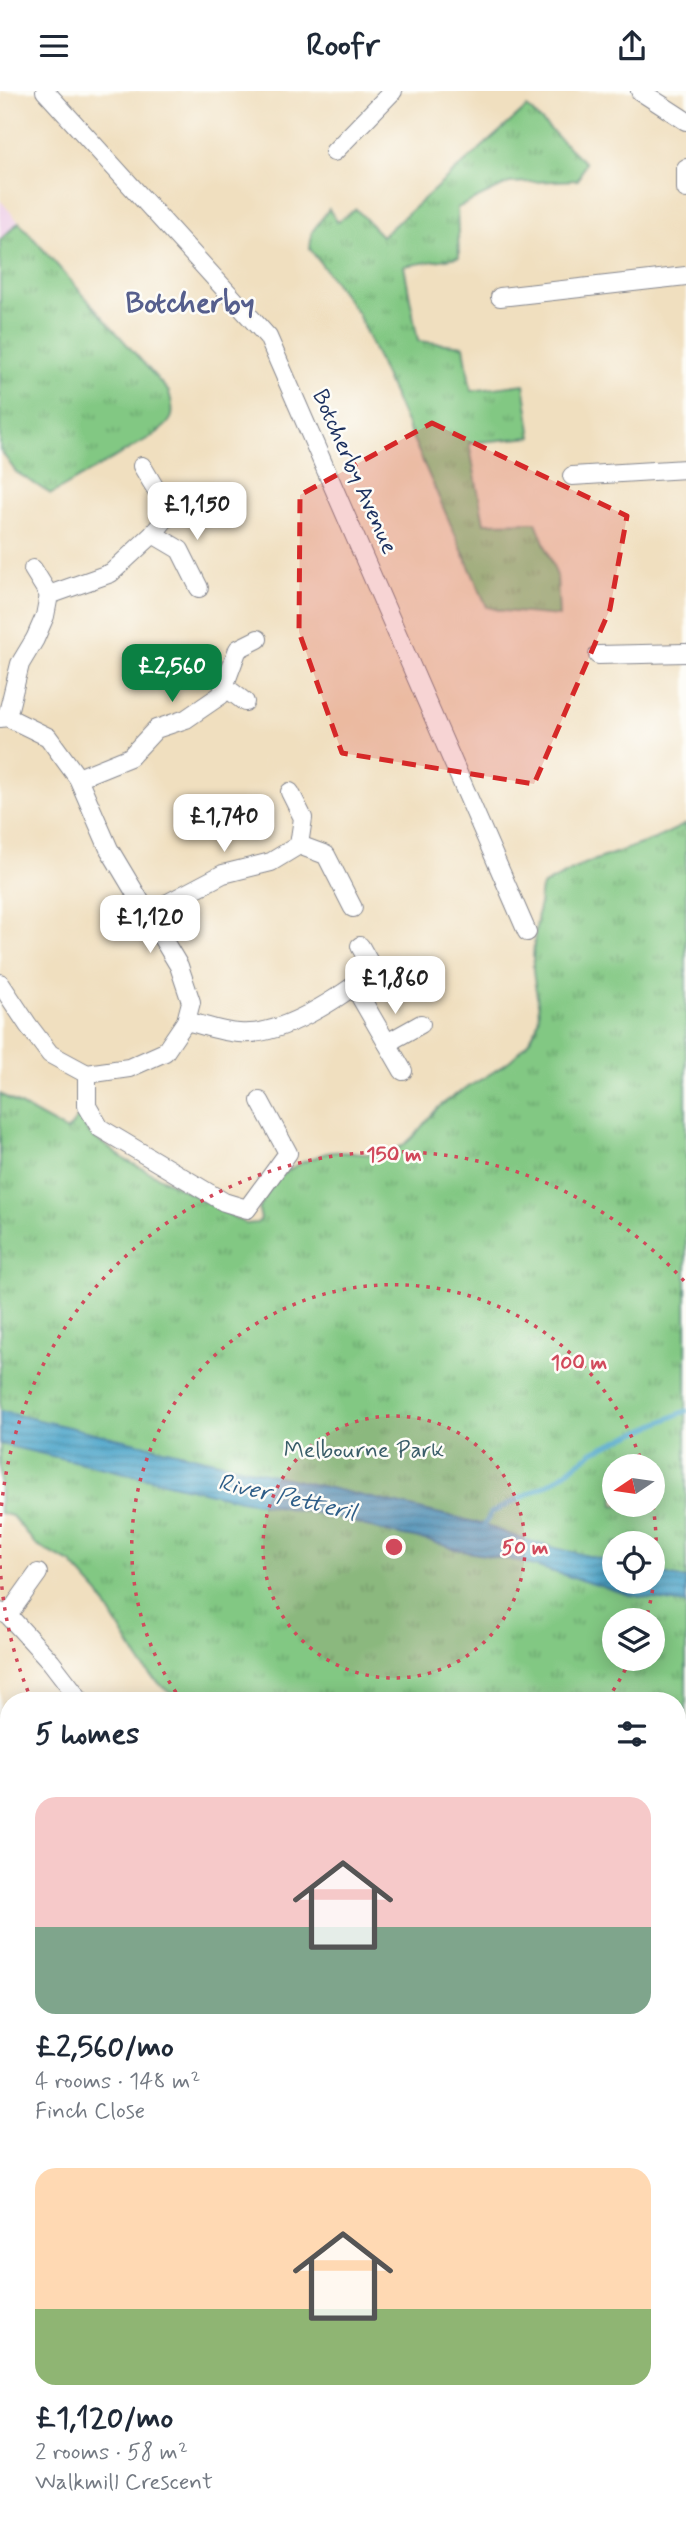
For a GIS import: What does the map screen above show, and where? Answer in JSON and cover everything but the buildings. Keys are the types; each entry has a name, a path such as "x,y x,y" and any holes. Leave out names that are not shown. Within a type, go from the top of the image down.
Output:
{"street":[{"name":"Botcherby Avenue","path":"45,91 268,338 527,932"},
{"path":"334,152 393,91"},
{"path":"640,91 686,121"},
{"path":"686,168 686,189"},
{"path":"500,297 686,276"},
{"path":"49,595 111,573 153,534 170,513 142,466"},
{"path":"572,476 686,469"},
{"path":"153,534 180,550 199,588"},
{"path":"0,983 50,1054 87,1074 129,1068 165,1052 186,1021 191,1002 179,966 109,849 78,778 48,737 4,717 20,664 45,616 49,595 33,569"},
{"path":"78,778 130,757 156,729 186,719 221,695 238,649 258,639"},
{"path":"598,655 686,653"},
{"path":"224,686 245,702"},
{"path":"290,792 303,818 299,845"},
{"path":"147,914 223,874 271,862 299,845"},
{"path":"299,845 326,855 353,908"},
{"path":"186,1021 239,1033 271,1031 296,1020 374,971 359,946"},
{"path":"354,986 403,1071"},
{"path":"387,1043 422,1024"},
{"path":"87,1074 87,1106 100,1128 224,1202 247,1209 288,1153 260,1101"},
{"path":"38,1573 4,1613 51,1661 74,1692"}],"highlighted area":[{"path":"432,423 627,516 610,609 534,784 342,753 299,632 300,495"}],"shaded area":[{"path":"0,200 19,222 0,240"}],"green space":[{"path":"527,107 585,163 578,180 509,183 457,208 459,257 404,266 418,341 464,346 471,391 524,384 532,437 469,443 484,523 536,522 557,576 559,616 487,607 358,314 310,249 312,232 329,209 337,222 356,209 382,236"},
{"path":"19,222 169,392 173,412 166,426 154,435 51,494 16,472 0,450 0,240"},
{"name":"Melbourne Park","path":"686,824 686,1692 169,1692 139,1661 99,1594 71,1563 37,1546 12,1516 0,1513 0,1094 67,1131 80,1115 88,1133 127,1161 246,1224 257,1223 261,1219 259,1210 269,1191 287,1171 330,1152 379,1154 400,1147 450,1098 518,1054 528,1042 538,1021 533,962 542,886 584,864 655,839"}],"water":[{"name":"River Petteril","path":"0,1411 483,1524 531,1541 602,1559 602,1586 518,1561 462,1551 328,1515 241,1500 0,1444"},
{"path":"665,1575 686,1579 686,1604 627,1594 665,1594"}],"waterway":[{"path":"483,1528 491,1513 554,1481 594,1451 686,1411"}],"district":[{"name":"Botcherby","path":"190,303"}]}
